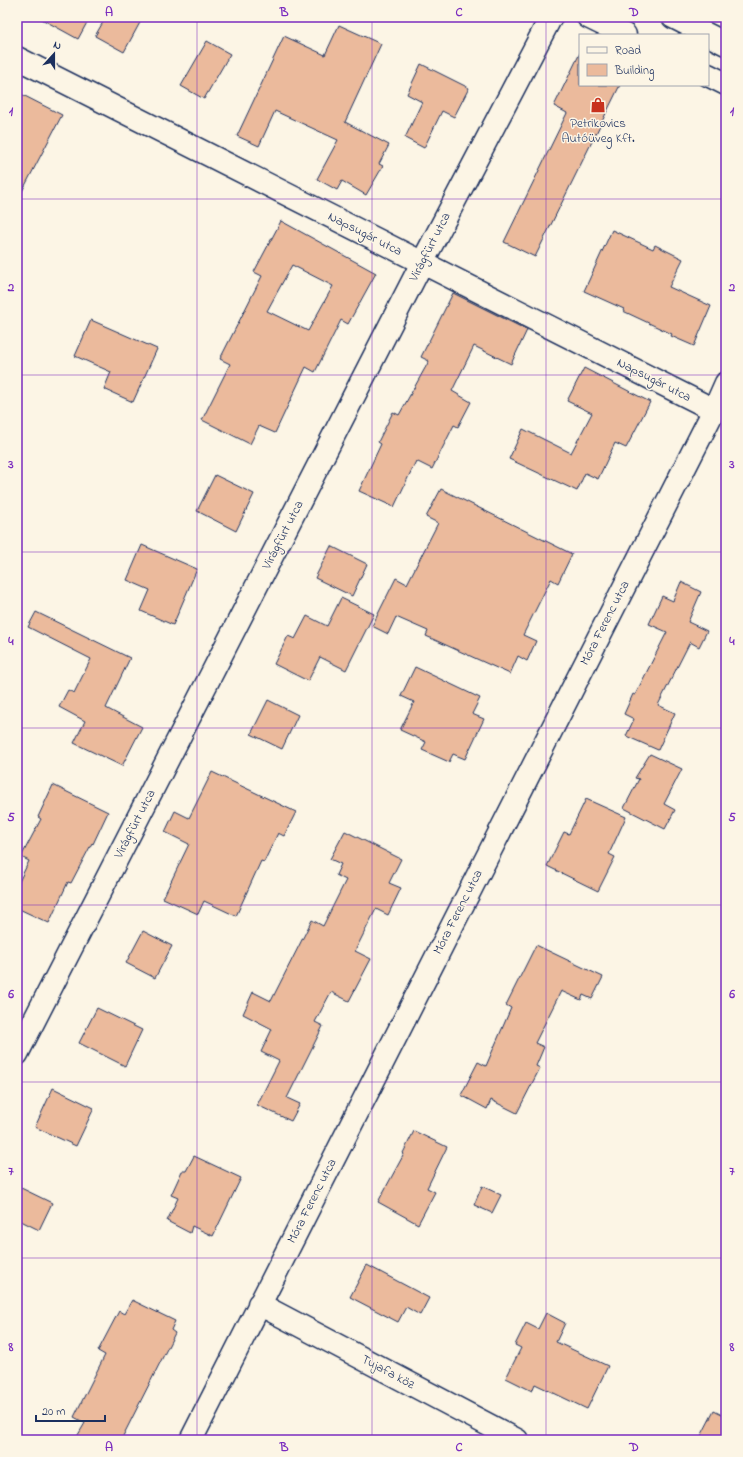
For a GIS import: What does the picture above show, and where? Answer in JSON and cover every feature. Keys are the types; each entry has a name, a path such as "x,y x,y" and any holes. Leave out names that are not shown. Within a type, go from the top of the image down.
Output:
{"street":[{"name":"Virágfürt utca","path":"17,1054 422,263 551,17"},
{"path":"588,17 623,34"},
{"path":"673,17 706,34"},
{"path":"709,35 726,44"},
{"name":"Napsugár utca","path":"17,58 714,410"},
{"path":"709,76 726,84"},
{"name":"Móra Ferenc utca","path":"190,1440 714,410 726,383"},
{"name":"Tujafa köz","path":"259,1304 517,1440"}],"building":[{"path":"38,17 90,17 78,39"},
{"path":"106,17 143,17 124,52 95,36"},
{"path":"339,25 381,44 345,122 389,145 379,164 383,166 366,195 342,181 337,190 317,179 338,140 275,111 259,146 237,136 284,36 325,55"},
{"path":"207,41 230,54 204,99 181,86"},
{"path":"579,55 579,86 620,86 535,257 504,242 567,113 554,106"},
{"path":"421,64 469,88 454,117 442,111 424,148 405,138 422,102 407,94"},
{"path":"17,92 62,115 17,201"},
{"path":"281,221 376,273 348,324 341,320 315,372 306,367 275,433 259,426 250,444 202,420 230,364 220,359 262,276 254,272","holes":["292,265 333,286 308,331 267,311"]},
{"path":"612,230 653,249 655,245 683,259 669,287 711,306 694,346 671,336 672,334 623,311 624,309 584,291"},
{"path":"453,293 527,330 511,364 474,346 452,391 471,402 458,427 454,425 432,469 416,461 394,507 359,491 381,444 378,442 393,412 399,415 429,361 421,357"},
{"path":"91,320 157,349 133,402 104,389 111,372 75,356"},
{"path":"584,368 650,402 626,448 615,443 598,479 585,473 577,491 509,459 523,429 571,453 592,413 567,401"},
{"path":"215,475 254,494 236,531 197,511"},
{"path":"441,489 572,554 558,583 551,579 523,635 536,641 527,661 518,656 510,674 426,636 428,631 396,617 388,634 372,626 396,578 407,584 438,523 426,517"},
{"path":"142,545 197,569 173,625 141,611 150,590 127,580"},
{"path":"331,546 367,564 352,596 315,578"},
{"path":"681,582 701,592 688,622 707,631 699,647 690,642 658,705 675,713 658,750 626,736 634,719 624,714 633,694 635,695 667,632 649,624 662,596 673,601"},
{"path":"341,598 374,614 346,670 320,657 308,681 274,664 288,636 295,639 307,616 327,626"},
{"path":"36,612 130,658 106,708 142,727 122,766 74,743 85,721 59,707 68,690 74,693 91,659 28,627"},
{"path":"415,667 480,698 472,714 484,719 465,759 453,754 449,762 422,750 426,742 400,730 414,702 401,696"},
{"path":"268,700 298,715 282,749 251,734"},
{"path":"650,754 682,769 664,804 675,810 665,829 624,808 639,779 635,778"},
{"path":"212,772 296,812 284,836 278,833 264,862 261,861 236,916 204,901 198,914 163,898 189,844 165,832 175,811 189,818"},
{"path":"53,785 108,812 93,844 92,843 71,883 68,882 49,923 17,908 17,886 29,861 21,857 41,819 38,817"},
{"path":"586,799 626,817 609,854 615,857 598,891 547,866 564,832 569,834"},
{"path":"345,831 401,859 389,883 401,888 388,915 376,909 355,951 371,959 349,1001 331,992 315,1022 323,1026 287,1098 300,1104 291,1121 257,1105 279,1061 261,1052 272,1029 243,1014 253,992 271,1001 312,920 323,926 346,880 336,875 341,864 330,859"},
{"path":"143,931 172,946 155,978 126,963"},
{"path":"536,945 603,977 592,999 583,995 581,1000 561,991 535,1043 544,1047 536,1066 540,1068 517,1113 491,1100 487,1109 461,1095 478,1062 486,1066 511,1008 506,1005"},
{"path":"97,1008 142,1030 125,1066 79,1043"},
{"path":"53,1088 94,1108 76,1146 35,1127"},
{"path":"414,1131 447,1147 427,1188 435,1192 418,1224 378,1202 404,1154 403,1153"},
{"path":"194,1156 241,1178 213,1236 192,1226 190,1233 167,1221 178,1198 171,1195 182,1171 186,1171"},
{"path":"17,1186 52,1203 39,1230 17,1219"},
{"path":"482,1186 501,1195 492,1213 474,1205"},
{"path":"367,1265 429,1298 420,1315 406,1307 398,1322 350,1297"},
{"path":"132,1300 175,1321 171,1330 175,1333 121,1440 75,1440 85,1423 74,1417 105,1355 98,1351 119,1311 124,1314"},
{"path":"546,1313 565,1323 556,1342 608,1366 587,1409 535,1384 532,1391 506,1378 521,1348 515,1345 526,1323 538,1329"},
{"path":"714,1411 726,1417 726,1440 699,1440"}],"place":[{"name":"Petrikovics Autóüveg Kft.","path":"598,105"}]}
